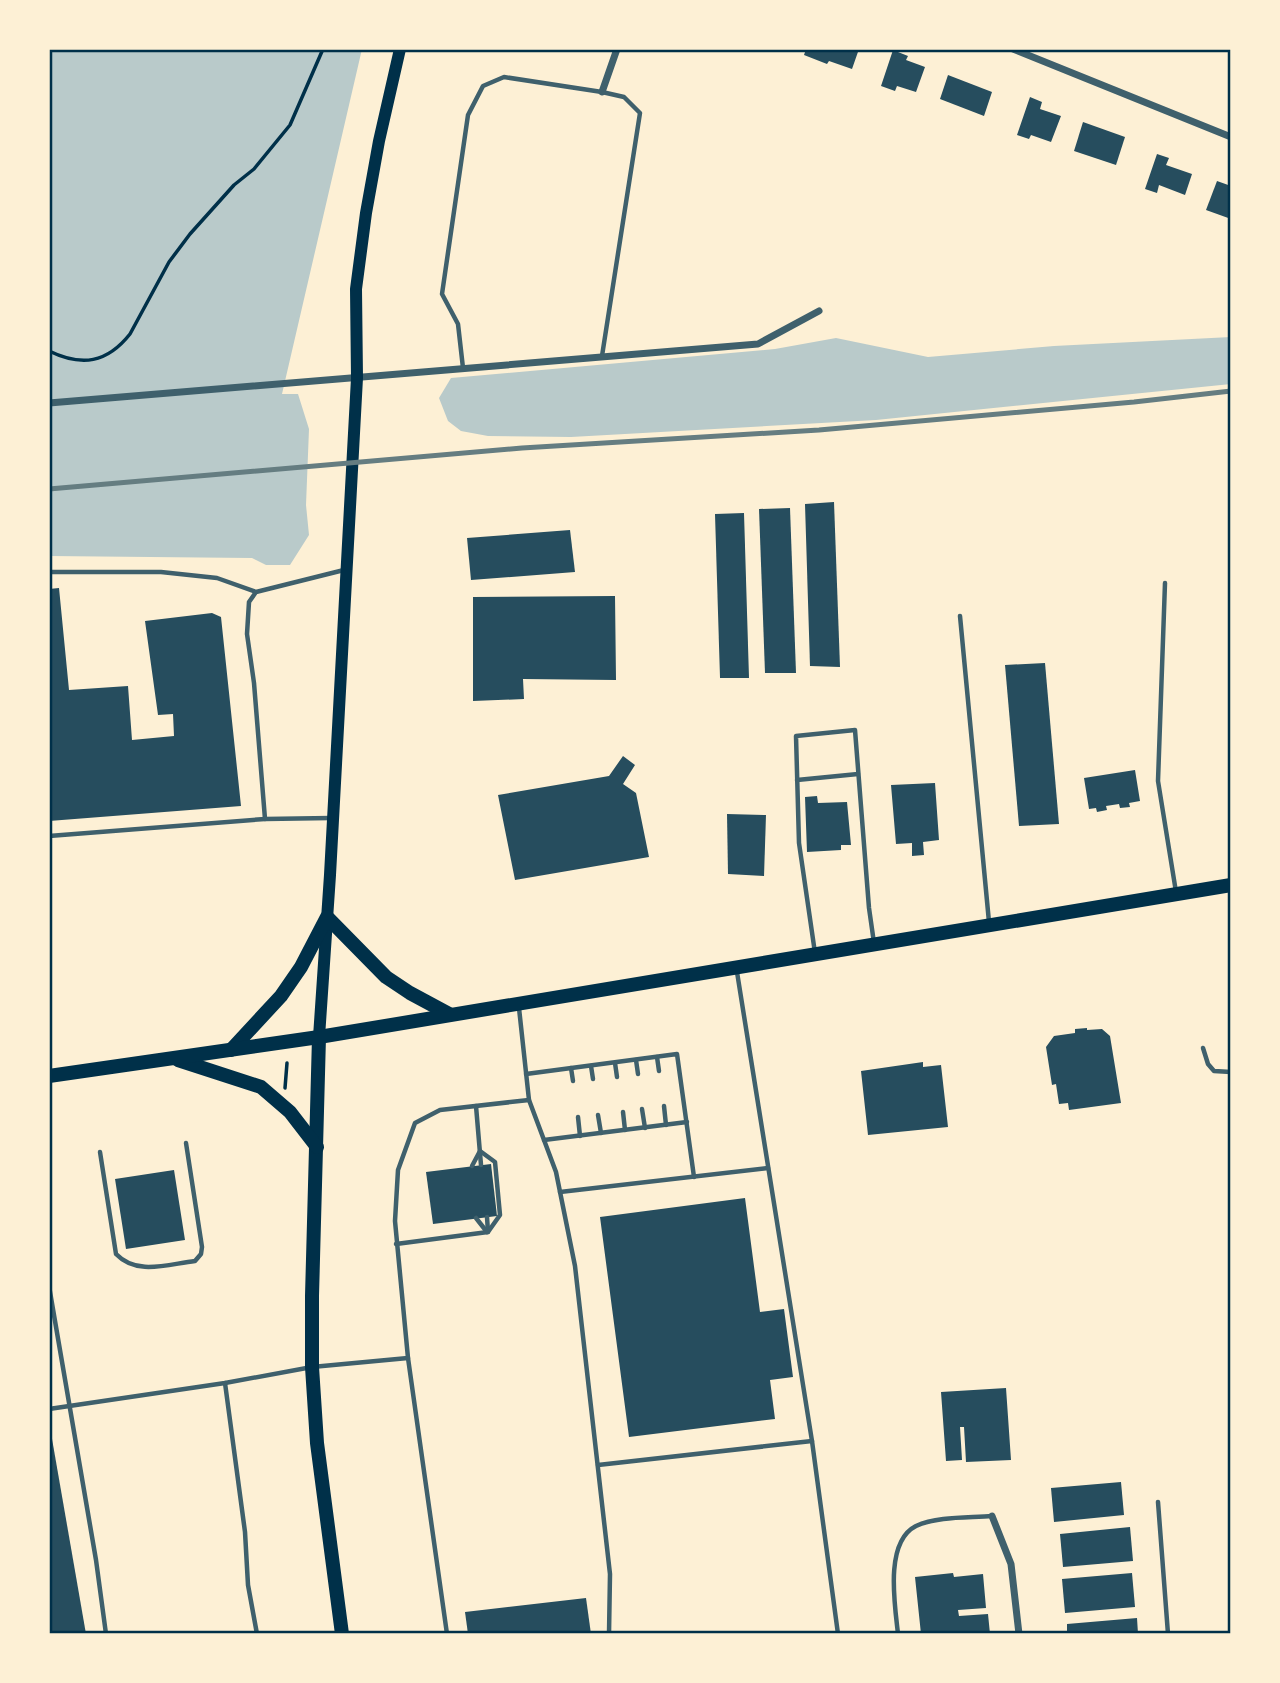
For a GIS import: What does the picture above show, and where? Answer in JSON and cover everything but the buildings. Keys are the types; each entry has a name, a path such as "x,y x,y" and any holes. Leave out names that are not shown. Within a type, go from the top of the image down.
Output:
{"main road":[{"path":"342,1634 317,1443 313,1367 312,1296 319,1037 358,378 356,289 379,141 401,49"},
{"path":"49,1076 319,1037 1231,885"},
{"path":"327,917 386,977 449,1014"},
{"path":"231,1050 281,996 301,967 327,917"},
{"path":"173,1058 261,1087 290,1112 317,1147"}],"street":[{"path":"602,92 617,49"},
{"path":"1013,49 1231,137"},
{"path":"49,403 758,344 818,311"},
{"path":"992,1516 1011,1564 1019,1634"}],"lane":[{"path":"463,369 458,324 442,294 468,115 484,86 504,77 624,97 640,113 602,356"},
{"path":"49,572 161,572 217,578 256,592 346,569"},
{"path":"1165,583 1158,781 1176,893"},
{"path":"256,592 249,602 247,634 254,683 265,819"},
{"path":"960,616 989,925"},
{"path":"816,954 799,843 796,736 855,730 874,944"},
{"path":"797,780 858,774"},
{"path":"49,836 265,819 333,818"},
{"path":"737,967 812,1441 838,1634"},
{"path":"519,1003 529,1100 556,1172 575,1266 610,1574 610,1634"},
{"path":"1203,1048 1208,1064 1214,1071 1231,1072"},
{"path":"526,1074 677,1054 694,1177"},
{"path":"657,1057 659,1071"},
{"path":"636,1060 638,1074"},
{"path":"615,1063 617,1077"},
{"path":"591,1066 593,1079"},
{"path":"571,1068 573,1081"},
{"path":"447,1634 408,1358 396,1244 398,1170 415,1123 440,1110 529,1100"},
{"path":"476,1106 481,1165"},
{"path":"664,1107 666,1125"},
{"path":"642,1109 645,1128"},
{"path":"623,1112 625,1130"},
{"path":"598,1115 601,1133"},
{"path":"578,1117 580,1136"},
{"path":"544,1140 687,1122"},
{"path":"100,1152 116,1254 124,1262 140,1268 195,1261 201,1254 186,1143"},
{"path":"472,1167 480,1151"},
{"path":"396,1244 488,1232 500,1215 495,1163 480,1151"},
{"path":"560,1192 768,1168"},
{"path":"486,1217 488,1232"},
{"path":"476,1218 488,1232"},
{"path":"49,1286 106,1634"},
{"path":"49,1409 313,1367 408,1358"},
{"path":"225,1383 245,1532 248,1585 257,1634"},
{"path":"598,1465 812,1441"},
{"path":"1158,1502 1168,1634"},
{"path":"898,1634 892,1581 905,1537 915,1527 939,1520 992,1516"}],"path":[{"path":"49,351 63,358 81,361 105,358 123,343 169,262 190,234 234,185 254,169 289,125 323,49"},
{"path":"284,1097 287,1063"}],"shaded area":[{"path":"49,49 362,49 282,394 298,394 309,429 306,505 309,535 290,565 266,565 252,558 49,556"},
{"path":"1231,337 1231,384 876,420 571,437 488,436 461,431 448,421 439,398 451,378 775,349 836,338 928,357 1054,346"}],"railway":[{"path":"49,489 522,448 819,430 1231,391"}]}
